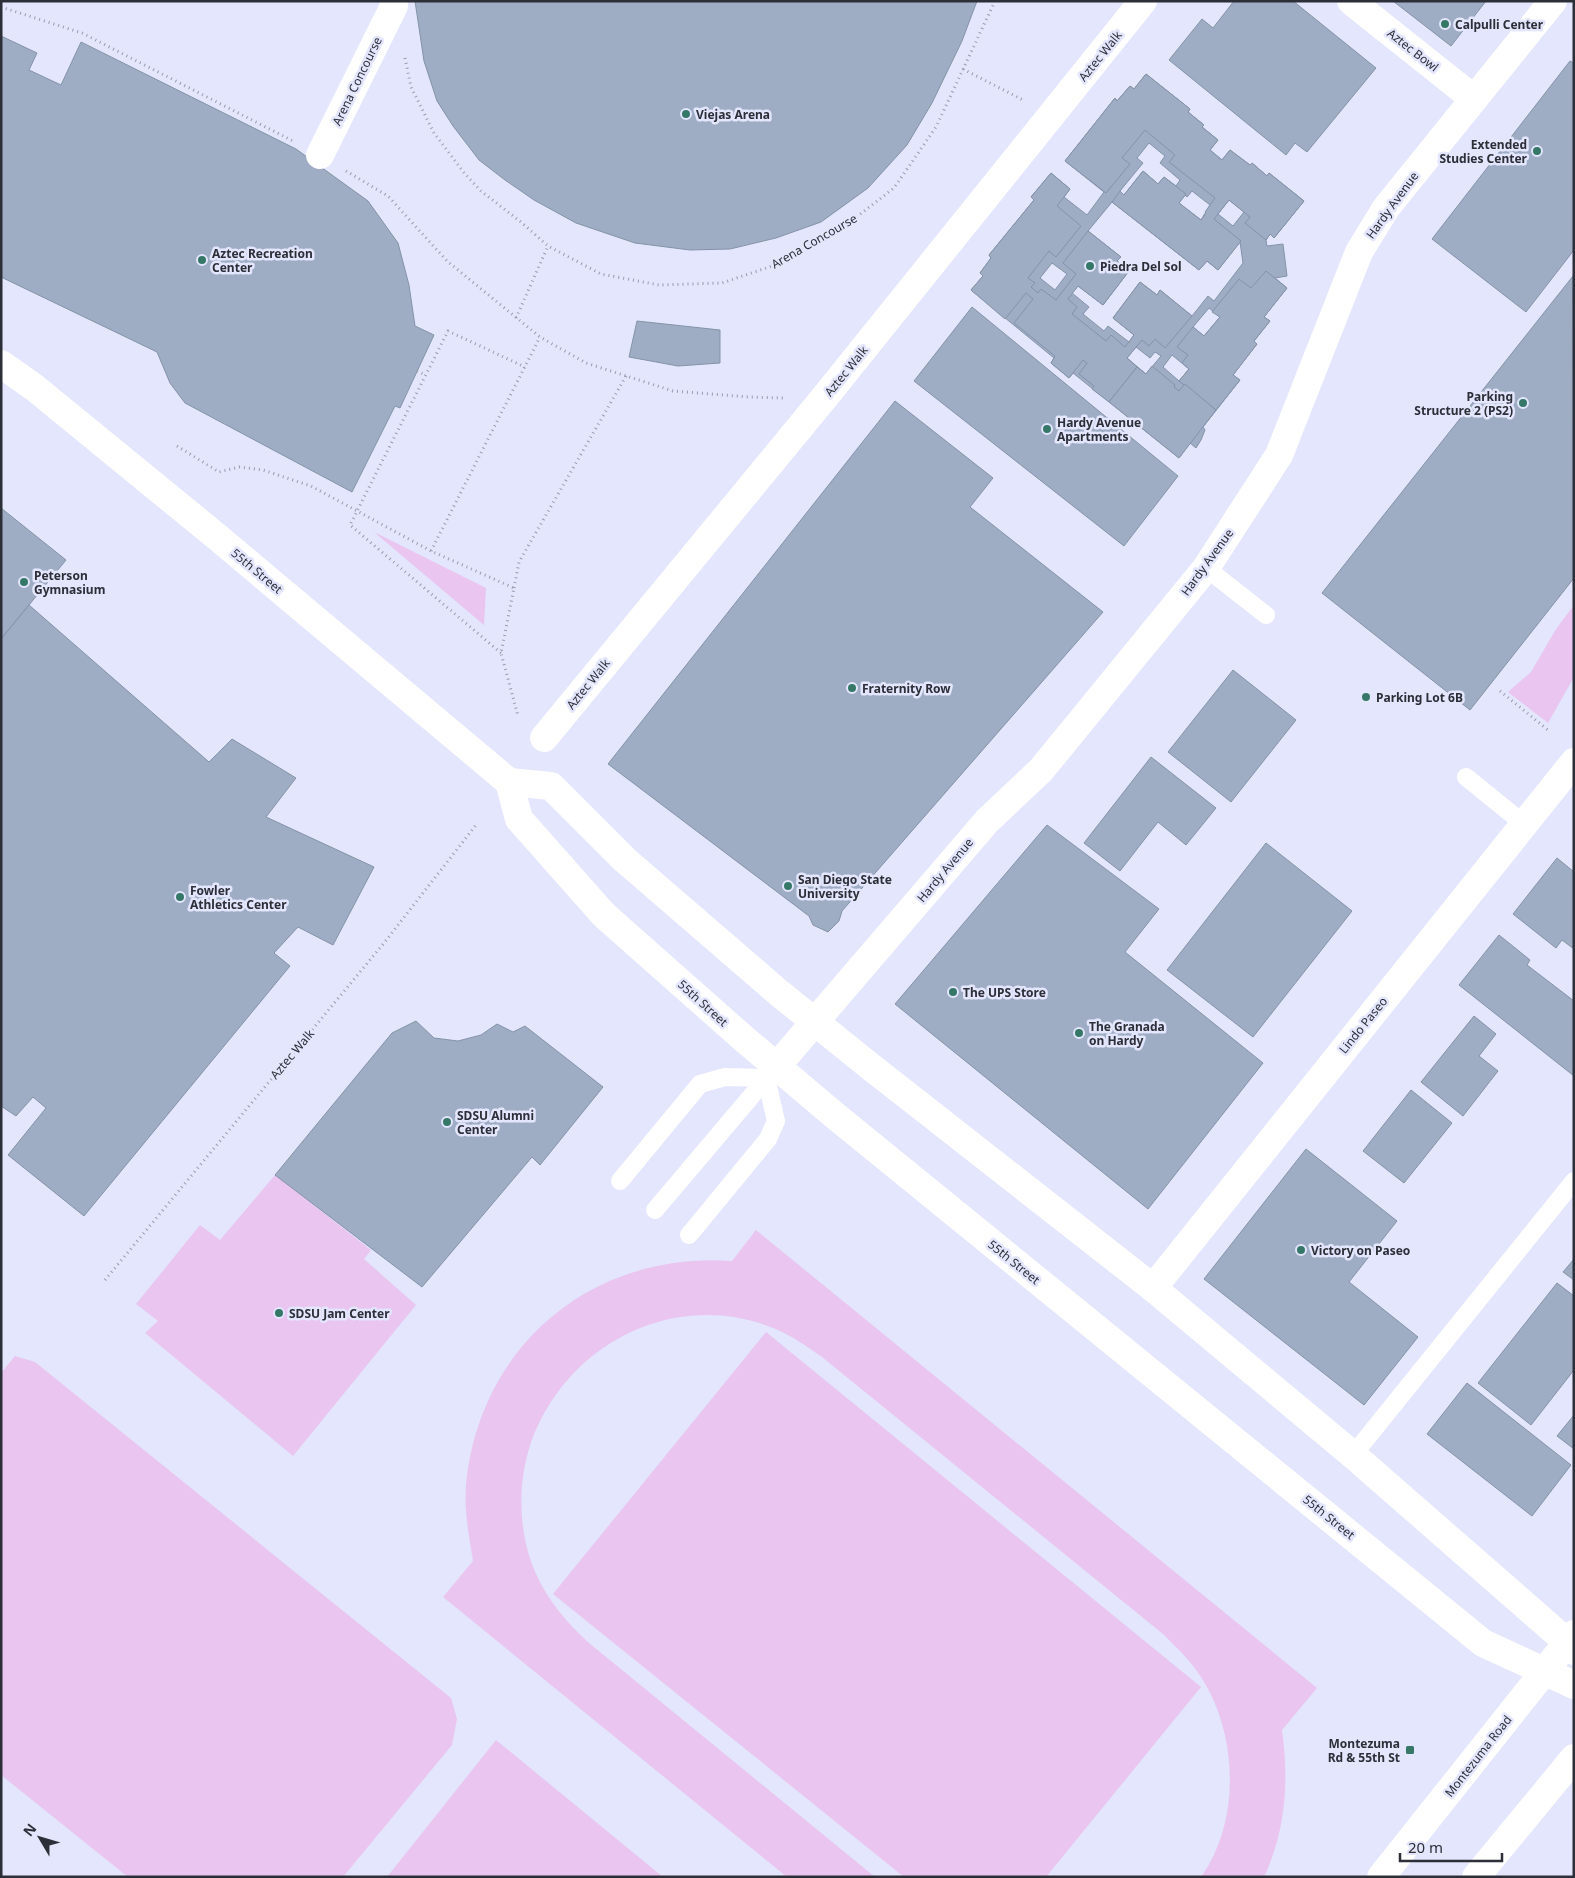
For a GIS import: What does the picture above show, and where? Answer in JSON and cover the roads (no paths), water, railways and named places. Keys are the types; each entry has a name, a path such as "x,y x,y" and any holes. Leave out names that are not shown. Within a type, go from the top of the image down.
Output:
{"street":[{"name":"Aztec Walk","path":"544,738 824,398 1143,1"},
{"name":"Aztec Bowl","path":"1351,1 1474,99"},
{"name":"Hardy Avenue","path":"771,1072 987,821 1041,770 1206,568 1279,455 1359,252 1386,208 1553,1"},
{"name":"Arena Concourse","path":"320,155 394,6"},
{"name":"55th Street","path":"1,364 34,388 216,536 509,782 519,819 604,915 771,1072 1483,1643 1574,1685"},
{"name":"Lindo Paseo","path":"1153,1288 1574,762"},
{"path":"509,782 551,786 625,860 814,1021 1153,1288 1353,1455 1572,1642"},
{"name":"Montezuma Road","path":"1381,1877 1545,1672 1572,1642"},
{"path":"1476,1877 1574,1758"}],"lane":[{"path":"1206,568 1266,615"},
{"path":"1466,777 1524,824"},
{"path":"620,1181 700,1084 725,1077 771,1072"},
{"path":"655,1210 771,1072"},
{"path":"689,1235 768,1139 776,1121 771,1072"},
{"path":"1353,1455 1574,1181"}],"place":[{"name":"Calpulli Center","path":"1445,24"},
{"name":"Viejas Arena","path":"686,114"},
{"name":"Extended Studies Center","path":"1537,151"},
{"name":"Aztec Recreation Center","path":"202,260"},
{"name":"Piedra Del Sol","path":"1090,266"},
{"name":"Parking Structure 2 (PS2)","path":"1523,403"},
{"name":"Hardy Avenue Apartments","path":"1047,429"},
{"name":"Peterson Gymnasium","path":"24,582"},
{"name":"Fraternity Row","path":"852,688"},
{"name":"Parking Lot 6B","path":"1366,697"},
{"name":"San Diego State University","path":"788,886"},
{"name":"Fowler Athletics Center","path":"180,897"},
{"name":"The UPS Store","path":"953,992"},
{"name":"The Granada on Hardy","path":"1079,1033"},
{"name":"SDSU Alumni Center","path":"447,1122"},
{"name":"Victory on Paseo","path":"1301,1250"},
{"name":"SDSU Jam Center","path":"279,1313"},
{"name":"Montezuma Rd & 55th St","path":"1410,1750"}]}
